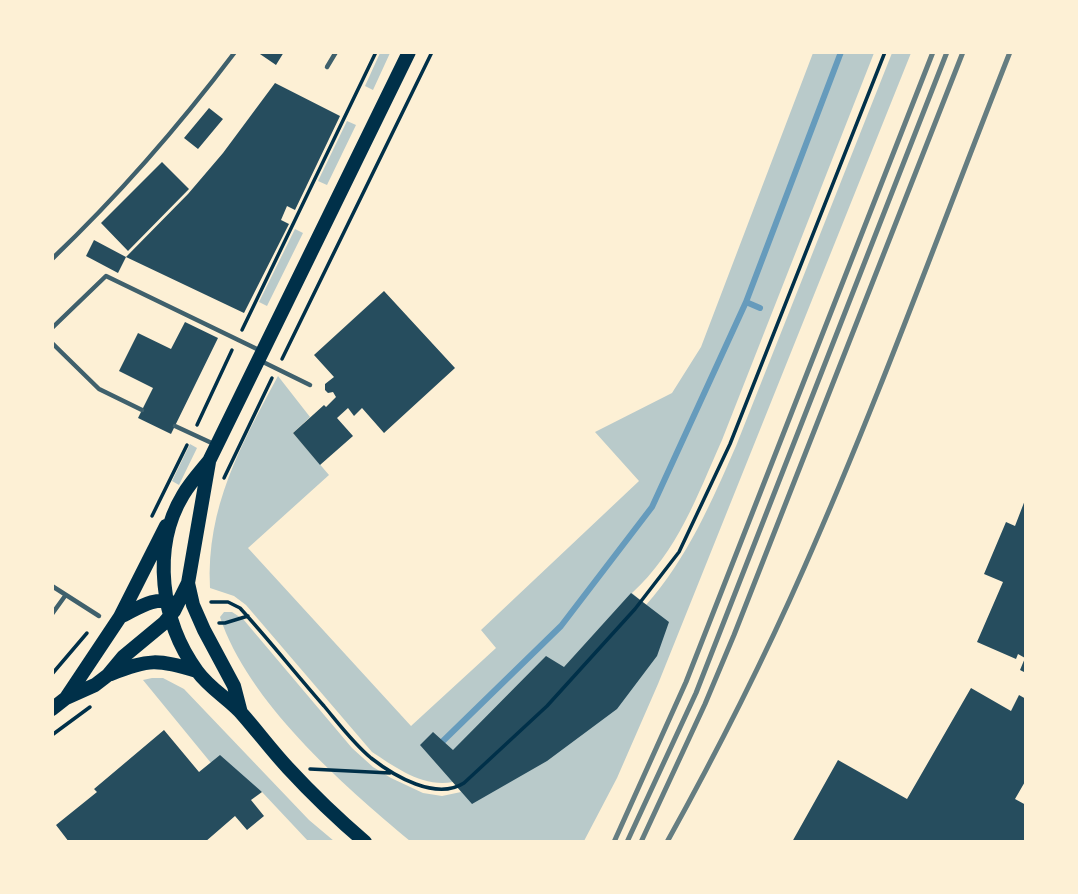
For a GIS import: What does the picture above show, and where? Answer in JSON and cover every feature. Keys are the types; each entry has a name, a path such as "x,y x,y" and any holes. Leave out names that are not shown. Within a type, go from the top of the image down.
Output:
{"main road":[{"path":"66,698 120,617 159,537 184,494 209,461 409,52"},
{"path":"209,461 188,583 193,605 232,682 241,713"},
{"path":"175,513 165,556 172,607 184,650 210,687 241,713 287,767 361,838"},
{"path":"52,709 66,698 95,685 108,675 172,607 188,583"},
{"path":"120,617 149,603 172,607 204,630"},
{"path":"108,675 147,662 166,663 197,671"}],"lane":[{"path":"52,259 125,186 187,115 235,52"},
{"path":"327,67 336,52"},
{"path":"52,328 106,276 237,339 276,369 310,385"},
{"path":"52,343 99,389 142,410"},
{"path":"175,426 217,445"},
{"path":"52,586 99,616"},
{"path":"52,614 65,596"}],"path":[{"path":"147,525 376,52"},
{"path":"221,488 276,369 432,52"},
{"path":"287,767 393,773 437,789 454,788 464,783 547,706 635,609 679,552 730,444 885,52"},
{"path":"207,591 211,602 231,603 248,616 359,747 393,773"},
{"path":"52,674 71,654 99,616"},
{"path":"218,622 225,623 248,616"}],"shaded area":[{"path":"380,53 390,53 373,90 365,86"},
{"path":"813,53 874,53 704,482 674,541 648,577 632,593 646,605 686,549 727,467 892,53 911,53 658,684 617,778 584,841 410,841 327,767 274,710 233,649 220,617 224,612 232,612 243,619 352,748 373,767 423,793 442,796 461,792 453,782 420,779 372,752 246,605 234,596 210,588 210,558 220,504 251,427 278,376 310,417 293,433 329,475 248,548 411,726 496,648 481,630 639,481 595,432 672,393 701,347"},
{"path":"347,121 356,125 327,185 318,181"},
{"path":"295,229 303,233 267,306 259,302"},
{"path":"190,444 197,448 179,485 172,481"},
{"path":"163,678 184,689 309,820 334,841 308,841 262,792 211,763 143,680"}],"building":[{"path":"257,52 284,52 276,65"},
{"path":"275,83 340,116 295,210 287,206 281,220 289,224 244,313 126,257 188,194 223,153"},
{"path":"209,108 223,119 198,149 184,138"},
{"path":"162,162 189,189 128,251 101,223"},
{"path":"94,240 126,257 118,273 86,256"},
{"path":"384,291 455,368 384,433 362,408 354,416 348,408 337,418 353,436 320,465 293,433 336,397 333,392 328,393 325,390 325,384 334,377 314,355"},
{"path":"185,322 218,338 171,434 138,418 153,388 119,371 138,333 171,349"},
{"path":"1025,500 1026,673 1020,670 1025,658 1018,654 1016,659 977,642 1003,582 984,574 1006,522 1015,526"},
{"path":"631,593 669,622 657,656 617,709 547,761 472,804 420,745 433,732 453,750 546,656 564,667"},
{"path":"971,688 1011,711 1019,695 1026,699 1026,780 1015,799 1026,805 1026,842 792,842 838,760 907,799"},
{"path":"164,730 199,772 220,755 262,792 251,800 264,816 247,830 235,816 205,842 69,842 56,825 97,792 94,789"}],"waterway":[{"path":"760,308 746,302 841,52"},
{"path":"443,741 561,626 652,507 746,302"}],"railway":[{"path":"614,842 686,682 933,52"},
{"path":"627,842 696,693 947,52"},
{"path":"641,842 734,635 963,52"},
{"path":"667,842 739,706 832,504 1010,52"}]}
